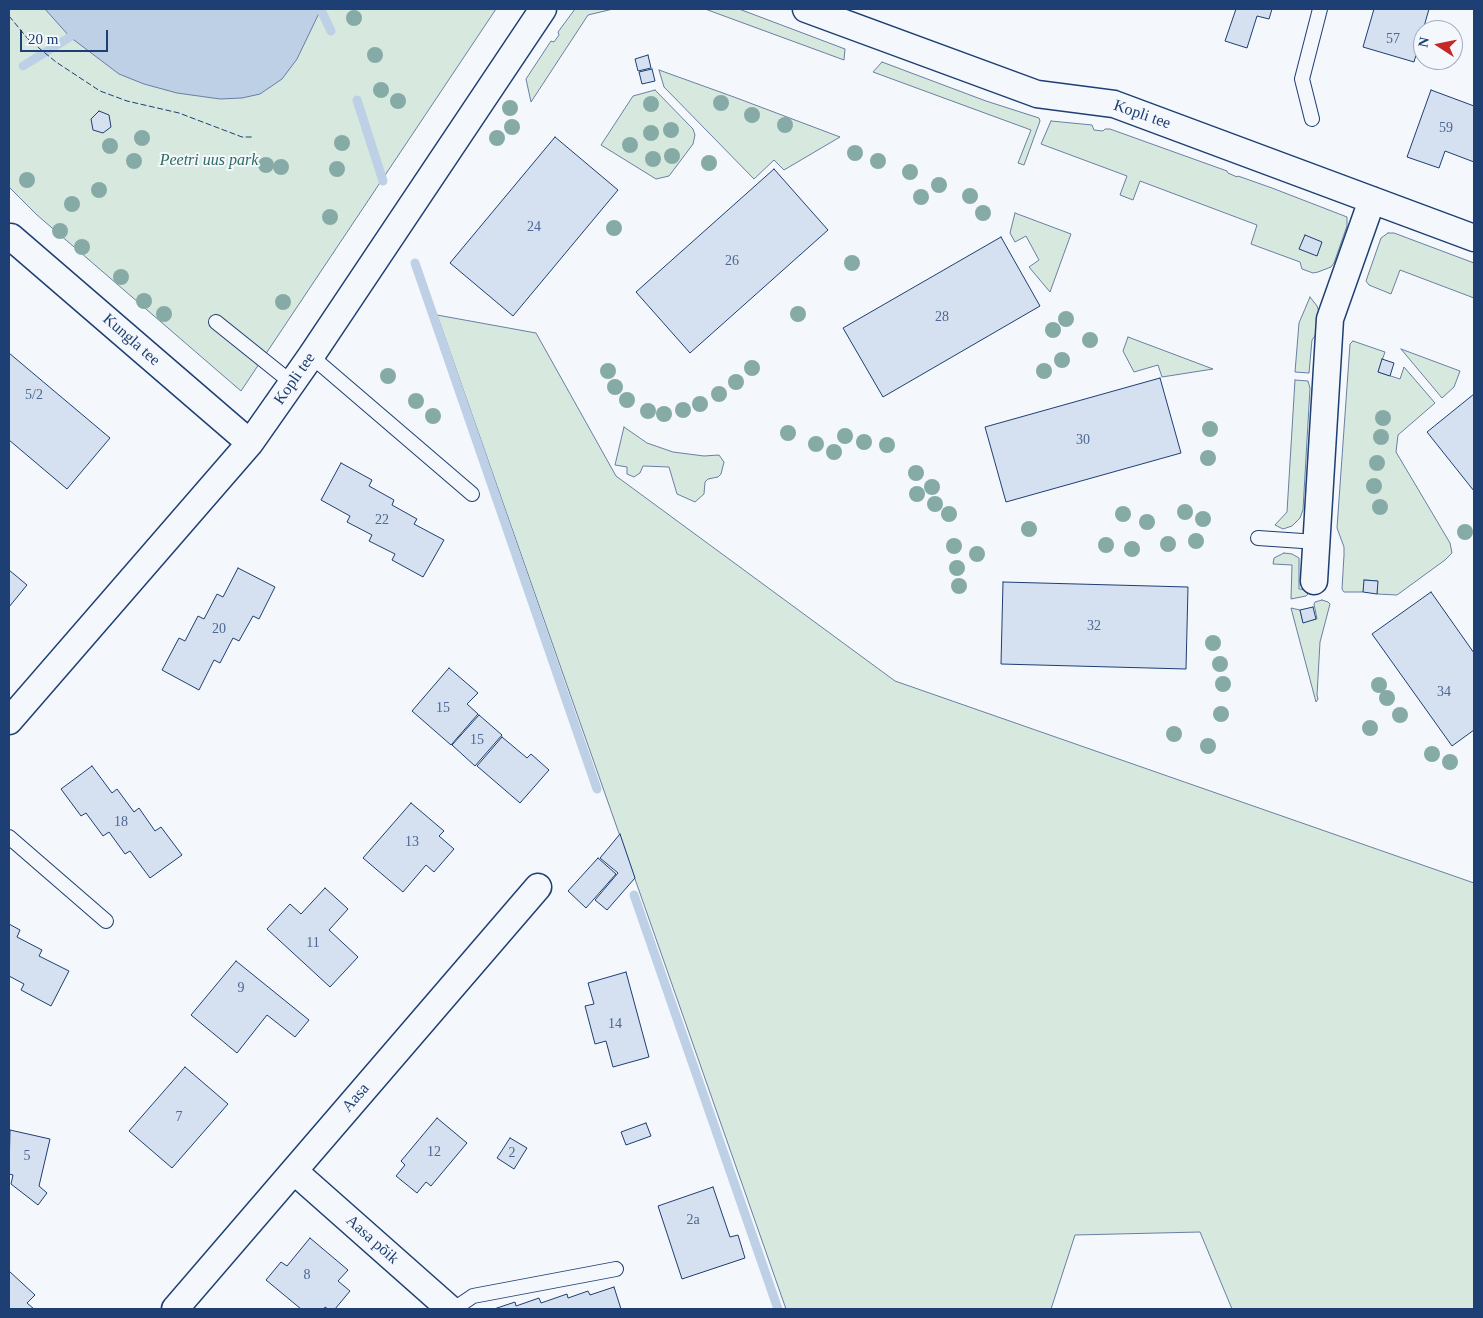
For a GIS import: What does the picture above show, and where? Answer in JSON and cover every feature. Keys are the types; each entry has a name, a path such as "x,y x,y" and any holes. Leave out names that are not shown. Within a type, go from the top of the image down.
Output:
{"street":[{"name":"Kopli tee","path":"9,721 250,442 311,356 543,9"},
{"name":"Kopli tee","path":"806,9 1037,94 1114,104 1474,238"},
{"path":"1314,581 1330,319 1372,200"},
{"name":"Kungla tee","path":"11,236 250,442"},
{"name":"Aasa","path":"175,1309 538,887"},
{"name":"Aasa põik","path":"294,1171 450,1309"}],"lane":[{"path":"1312,119 1302,79 1320,9"},
{"path":"216,322 292,383"},
{"path":"311,356 472,494"},
{"path":"1258,538 1316,542"},
{"path":"9,837 106,921"},
{"path":"454,1309 473,1296 616,1270"}],"green space":[{"name":"Peetri uus park","path":"9,9 496,9 241,391 37,215 9,187"},
{"path":"575,9 613,9 588,15 531,102 526,79 551,41 554,42 559,35 558,32"},
{"path":"705,9 739,9 845,49 844,60"},
{"path":"882,62 986,101 1039,118 1040,121 1024,165 1018,163 1031,130 873,72"},
{"path":"659,70 840,137 784,170 774,160 754,179 664,87"},
{"path":"655,90 693,129 695,135 693,144 669,176 656,179 601,145 633,96"},
{"path":"1051,121 1092,125 1094,130 1103,131 1110,129 1347,217 1347,226 1334,263 1331,267 1313,273 1302,269 1300,262 1251,244 1257,225 1140,181 1133,200 1120,195 1127,176 1041,144"},
{"path":"1015,213 1071,234 1050,292 1029,267 1039,260 1026,236 1015,242 1010,233"},
{"path":"1388,233 1394,233 1474,263 1474,298 1400,270 1391,294 1369,285 1366,281 1381,238"},
{"path":"1310,297 1317,306 1320,315 1315,336 1312,340 1309,373 1295,372 1299,323"},
{"path":"437,315 536,333 616,476 895,681 1474,883 1474,1309 1232,1309 1200,1232 1075,1235 1051,1309 786,1309"},
{"path":"1128,337 1213,369 1162,377 1158,365 1134,372 1123,351"},
{"path":"1353,341 1385,352 1378,372 1400,379 1404,367 1435,403 1398,435 1396,452 1450,543 1452,553 1397,595 1377,594 1377,581 1365,580 1363,592 1344,592 1342,589 1344,547 1337,528 1350,344"},
{"path":"1401,349 1460,371 1454,387 1442,398"},
{"path":"1295,380 1308,381 1310,388 1303,510 1300,518 1292,526 1283,529 1275,525 1287,512"},
{"path":"624,427 647,443 673,452 704,456 719,455 724,462 721,474 705,482 704,494 695,502 677,494 669,467 643,466 640,473 634,477 627,474 627,467 615,465"},
{"path":"1284,553 1292,554 1299,558 1299,589 1312,590 1306,596 1291,599 1292,565 1273,564 1274,558"},
{"path":"1322,600 1330,604 1320,642 1318,699 1316,702 1291,608 1300,610 1303,622 1317,619 1314,604"}],"water":[{"path":"45,9 321,9 297,59 282,79 260,94 242,98 220,99 177,93 144,84 119,74 70,37"}],"building":[{"path":"1236,9 1272,9 1269,19 1257,16 1247,48 1225,41"},
{"path":"1374,9 1429,9 1426,20 1413,20 1413,62 1363,47"},
{"path":"648,55 651,68 638,71 635,59"},
{"path":"652,69 655,81 642,84 639,72"},
{"path":"1431,90 1474,106 1474,162 1445,151 1439,168 1407,157"},
{"path":"99,111 109,115 111,127 103,133 93,130 91,119"},
{"path":"555,137 618,190 513,316 450,263"},
{"path":"774,169 828,230 690,353 636,292"},
{"path":"1305,235 1322,242 1317,256 1299,249"},
{"path":"1001,237 1040,306 883,397 843,328"},
{"path":"9,353 110,438 67,489 9,440"},
{"path":"1382,359 1394,363 1390,376 1378,372"},
{"path":"1160,378 1181,453 1006,502 985,427"},
{"path":"1474,394 1474,491 1427,432"},
{"path":"341,463 372,480 369,486 394,500 392,505 417,519 414,524 444,540 423,577 392,560 395,554 369,541 372,535 347,522 350,516 321,500"},
{"path":"238,568 275,587 259,619 253,616 239,641 233,638 220,663 214,660 199,690 162,670 179,638 185,641 198,616 204,619 217,594 223,597"},
{"path":"9,570 27,585 9,607"},
{"path":"1364,580 1378,581 1377,594 1363,592"},
{"path":"1003,582 1188,587 1186,669 1001,664"},
{"path":"1431,592 1474,653 1474,730 1452,746 1372,634"},
{"path":"1313,607 1316,619 1303,623 1300,610"},
{"path":"449,668 478,693 467,704 478,714 451,745 412,711"},
{"path":"479,715 502,735 475,766 452,745"},
{"path":"502,737 527,758 531,754 549,770 520,803 477,766"},
{"path":"92,766 112,793 117,789 134,812 139,808 155,831 161,827 182,855 150,878 130,851 125,854 109,832 103,836 86,813 81,816 61,789"},
{"path":"411,803 444,831 439,836 454,849 434,872 426,865 403,892 363,858"},
{"path":"620,834 635,878 607,910 595,900 618,873 600,858"},
{"path":"598,858 616,874 586,908 568,891"},
{"path":"325,888 348,909 329,930 358,957 330,987 267,929 290,904 301,914"},
{"path":"9,924 20,930 17,937 42,950 39,956 69,971 51,1006 21,990 24,984 9,976"},
{"path":"236,961 309,1020 295,1037 267,1015 237,1053 191,1015"},
{"path":"626,972 649,1057 613,1067 606,1041 595,1044 585,1006 594,1004 588,983"},
{"path":"185,1067 228,1104 172,1168 129,1131"},
{"path":"437,1118 467,1143 431,1186 426,1182 417,1193 396,1176 405,1165 401,1161"},
{"path":"646,1123 651,1136 626,1145 621,1132"},
{"path":"10,1130 50,1139 39,1186 47,1193 38,1205 11,1184 13,1175 9,1174"},
{"path":"510,1138 527,1148 514,1169 497,1158"},
{"path":"713,1187 730,1237 738,1235 745,1258 682,1279 658,1206"},
{"path":"310,1238 348,1270 338,1281 350,1291 335,1309 325,1307 324,1309 301,1309 266,1280 281,1262 287,1266"},
{"path":"9,1271 35,1295 27,1303 34,1309 9,1309"},
{"path":"614,1287 621,1309 494,1309 515,1302 516,1306 539,1298 541,1303 567,1294 568,1298 588,1291 590,1295"}],"waterway":[{"path":"321,10 331,31"},
{"path":"23,66 70,37"},
{"path":"357,100 383,181"},
{"path":"415,263 597,789"},
{"path":"634,895 778,1309"}],"fence":[{"path":"9,16 28,39 56,62 100,91 127,101 179,113 242,137 254,137"}]}
